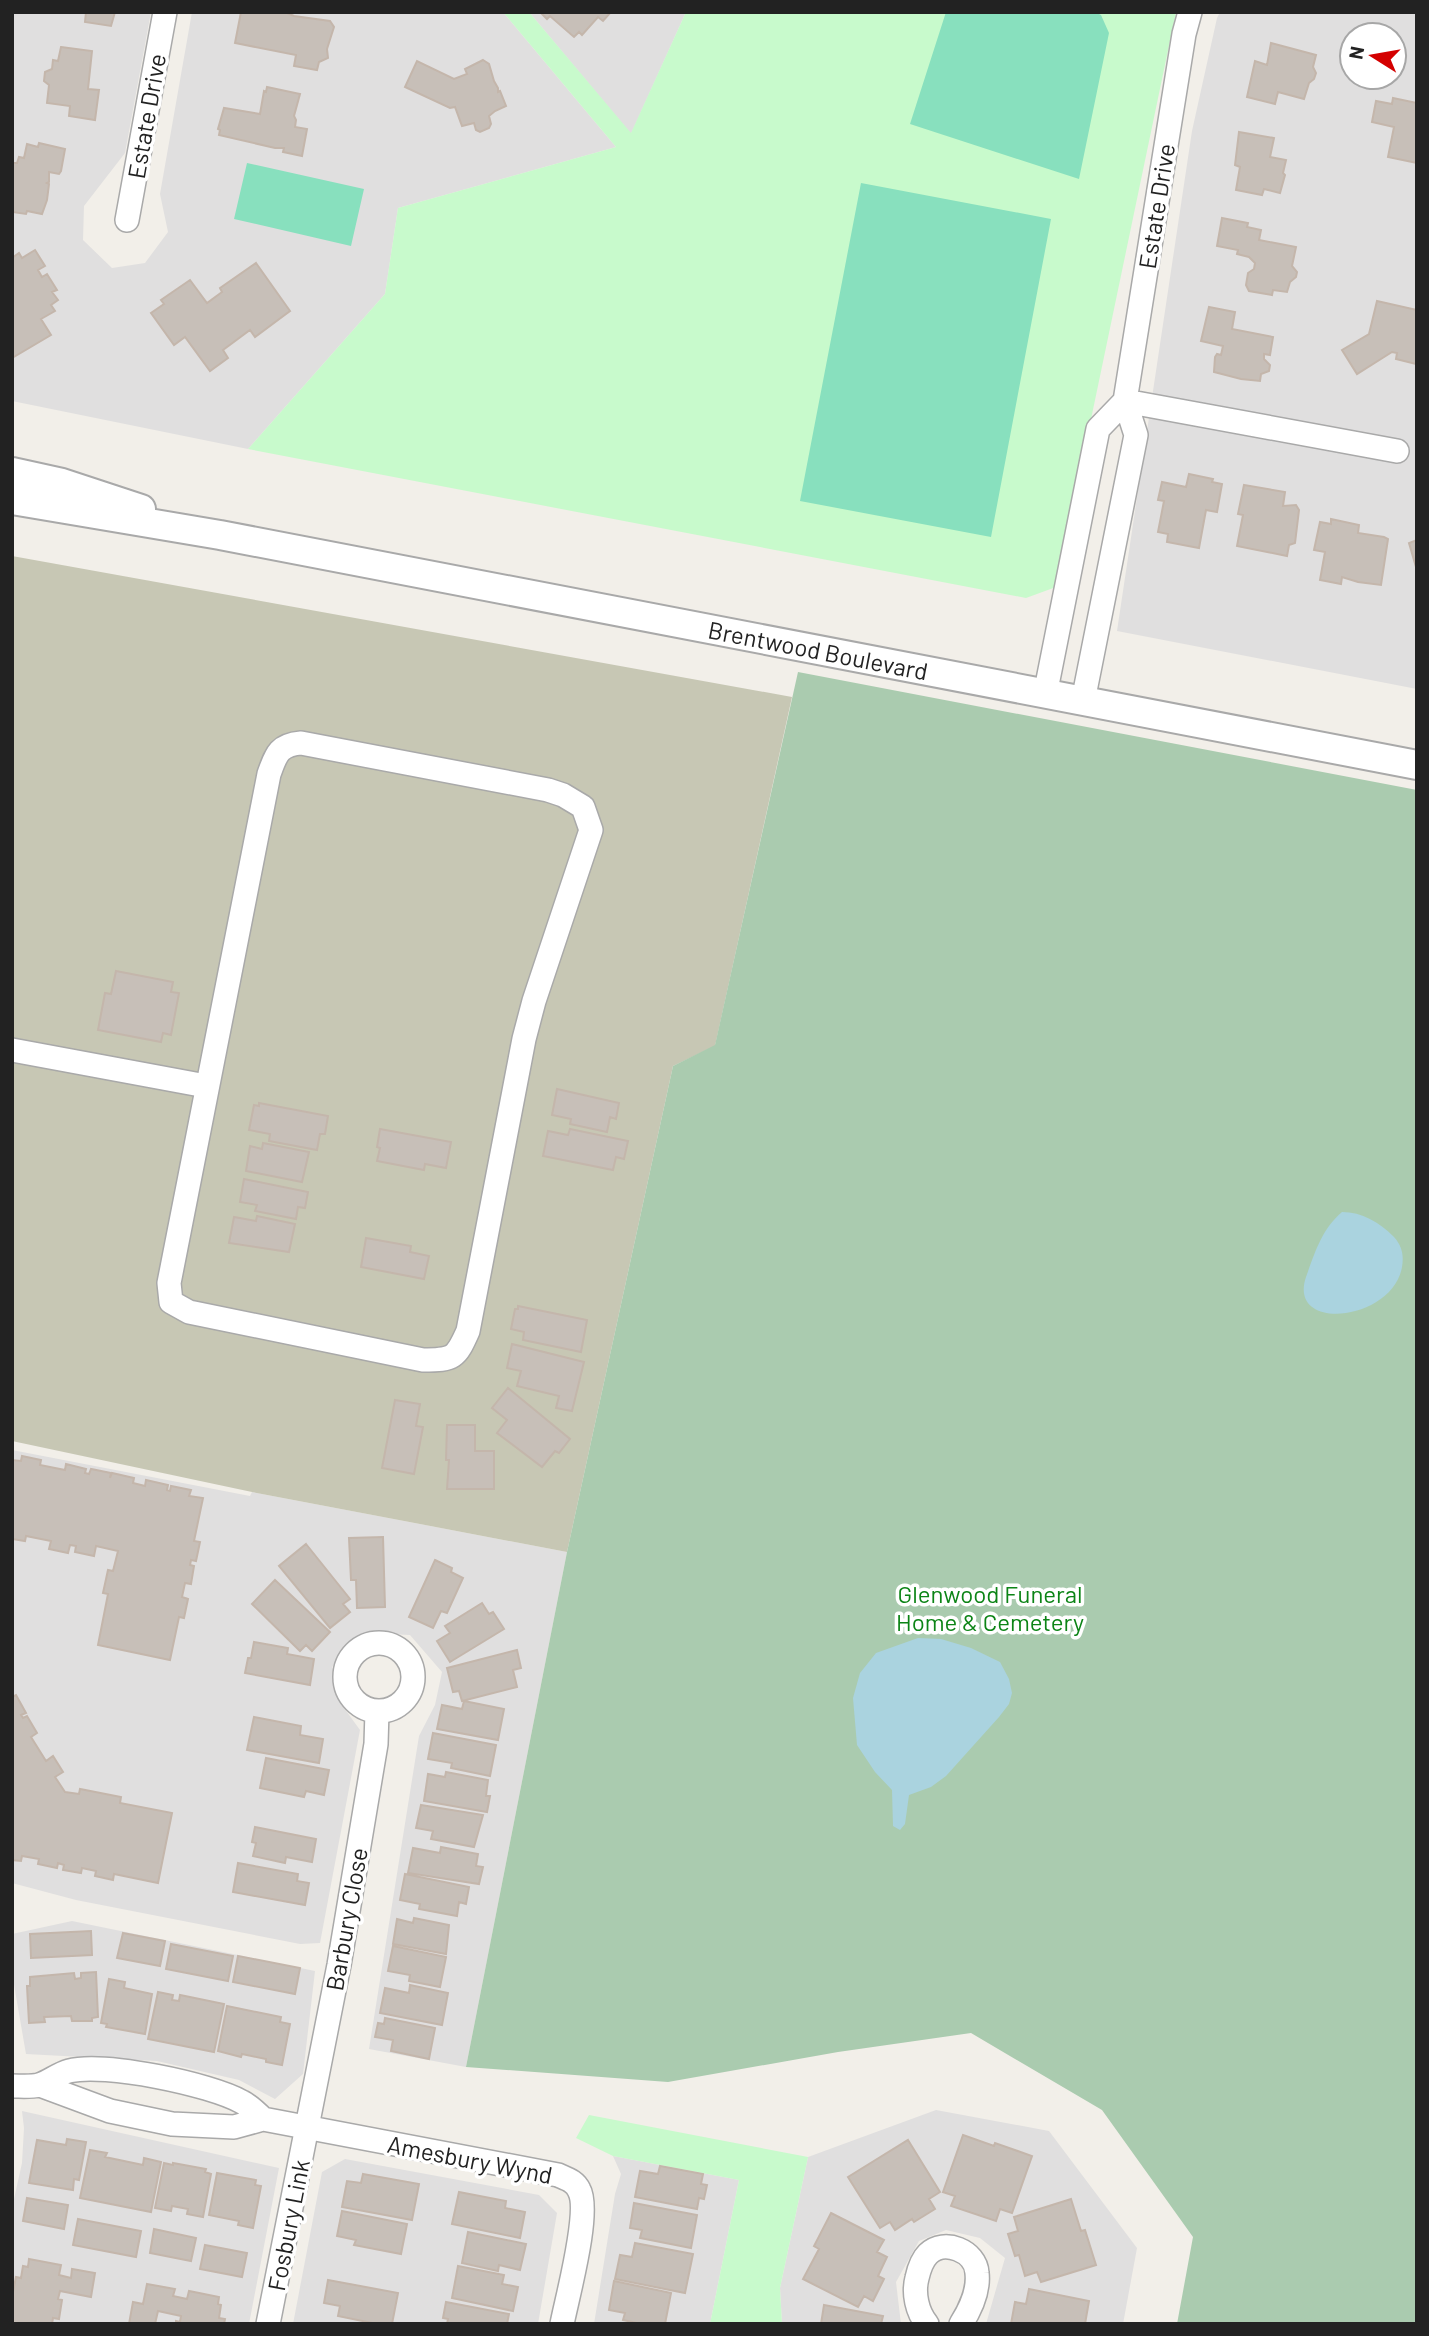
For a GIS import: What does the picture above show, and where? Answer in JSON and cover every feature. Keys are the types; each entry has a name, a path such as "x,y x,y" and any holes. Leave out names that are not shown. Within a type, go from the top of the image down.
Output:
{"street":[{"name":"Estate Drive","path":"127,220 166,12"},
{"name":"Estate Drive","path":"1083,701 1136,435 1125,401 1184,34 1190,12"},
{"path":"1045,695 1098,429 1125,401 1397,451"},
{"name":"Brentwood Boulevard","path":"12,472 62,483 220,535"},
{"name":"Brentwood Boulevard","path":"12,500 220,535 1417,765"},
{"path":"301,743 548,790 583,807 591,830 524,1039 468,1331 458,1352 444,1360 424,1360 189,1312 171,1302 169,1283 206,1086 269,774 277,754 287,744 301,743"},
{"path":"12,1050 206,1086"},
{"name":"Barbury Close","path":"307,2127 339,1965 374,1757 377,1711"},
{"name":"Amesbury Wynd","path":"40,2085 68,2071 139,2074 224,2094 244,2103 263,2119"},
{"name":"Amesbury Wynd","path":"12,2086 40,2085 110,2111 172,2124 234,2127 263,2119 558,2175 574,2182 581,2193 582,2226 562,2324"},
{"name":"Fosbury Link","path":"268,2324 307,2127"},
{"path":"927,2324 916,2304 915,2284 921,2265 929,2252 945,2246 959,2248 972,2259 978,2272 971,2303 961,2324"}],"shaded area":[{"path":"12,12 151,12 125,153 84,206 83,240 112,268 145,263 168,232 160,194 192,12 503,12 616,147 398,208 385,294 248,449 12,401"},
{"path":"529,12 686,12 631,134"},
{"path":"1220,12 1417,12 1417,689 1117,631 1192,131"},
{"path":"12,556 792,697 715,1046 673,1066 567,1552 252,1492 12,1441"},
{"path":"12,1450 250,1496 252,1492 567,1552 466,2067 369,2049 419,1736 435,1705 442,1672 410,1635 369,1633 332,1667 344,1708 360,1730 320,1943 300,1944 76,1900 12,1883"},
{"path":"72,1921 315,1971 303,2074 275,2099 239,2080 157,2061 26,2054 12,1973 12,1934"},
{"path":"936,2110 1049,2131 1137,2248 1123,2324 986,2324 1005,2258 980,2238 946,2230 919,2241 896,2282 901,2324 782,2324 780,2288 808,2157"},
{"path":"22,2111 279,2168 249,2324 12,2324 12,2208 22,2163"},
{"path":"613,2156 739,2180 710,2324 594,2324 615,2194 621,2174"},
{"path":"345,2159 539,2195 557,2213 538,2324 293,2324 322,2172"}],"green space":[{"path":"503,12 529,12 631,133 686,12 1176,12 1056,587 1026,598 248,449 385,294 398,208 616,147"},
{"path":"946,12 1095,12 1101,15 1109,33 1079,179 910,124"},
{"path":"247,163 364,189 351,246 234,219"},
{"path":"861,183 1051,219 991,537 800,501"},
{"name":"Glenwood Funeral Home & Cemetery","path":"798,672 1417,790 1417,2324 1177,2324 1193,2237 1102,2110 971,2033 838,2052 668,2082 466,2067 567,1552 673,1066 715,1045"},
{"path":"589,2115 808,2157 780,2288 782,2324 710,2324 739,2180 613,2156 576,2138"}],"water":[{"path":"1342,1212 1376,1222 1397,1240 1401,1247 1402,1267 1395,1285 1381,1299 1363,1309 1326,1313 1312,1307 1304,1295 1306,1277 1324,1233"},
{"path":"918,1638 941,1639 971,1648 1000,1662 1009,1679 1012,1693 1009,1704 999,1717 946,1776 931,1787 909,1795 905,1824 900,1830 893,1826 892,1790 875,1772 857,1745 853,1698 860,1673 876,1653"}],"building":[{"path":"86,12 115,12 111,26 85,22"},
{"path":"241,12 285,12 294,16 330,21 334,27 327,49 328,58 319,62 317,70 294,66 296,55 235,43"},
{"path":"540,12 611,12 603,21 598,17 582,35 579,32 574,37 550,16 547,19"},
{"path":"1271,43 1316,55 1313,67 1316,73 1309,83 1304,99 1278,92 1275,104 1247,97 1255,61 1267,65"},
{"path":"61,47 92,51 88,89 99,90 95,120 69,116 70,106 47,103 49,85 44,81 45,72 52,69 53,60 58,61"},
{"path":"483,60 489,64 498,92 500,91 506,106 489,116 489,128 480,132 476,130 474,123 462,126 455,107 450,108 405,87 417,61 454,79 467,74 465,69"},
{"path":"267,87 300,94 294,116 295,127 307,129 302,156 283,152 284,148 219,135 224,108 260,114"},
{"path":"1393,98 1417,103 1417,163 1388,157 1394,127 1372,122 1376,101 1392,104"},
{"path":"1239,132 1274,138 1270,157 1286,160 1280,193 1264,189 1262,195 1236,190 1240,167 1235,165"},
{"path":"39,143 65,149 61,171 59,174 49,172 47,200 42,214 12,212 12,163 17,163 19,157 24,158 27,144 38,147"},
{"path":"1222,218 1248,223 1247,227 1261,230 1259,240 1296,247 1292,266 1297,272 1296,277 1290,282 1287,292 1273,290 1272,295 1249,291 1246,285 1248,273 1254,269 1255,263 1249,257 1237,254 1238,250 1217,246"},
{"path":"35,250 45,266 38,270 42,277 47,274 57,290 52,292 58,300 51,305 55,311 41,319 51,335 12,358 12,258 19,253 22,258"},
{"path":"256,263 290,311 255,337 250,330 223,350 228,358 210,371 185,337 174,345 151,313 164,304 161,300 190,280 207,303 222,292 220,288"},
{"path":"1377,301 1417,310 1416,364 1396,359 1397,353 1392,352 1357,374 1342,350 1369,334"},
{"path":"1209,307 1235,312 1232,329 1273,337 1270,355 1264,354 1264,359 1270,365 1269,371 1261,374 1260,381 1214,372 1215,357 1217,354 1221,355 1223,346 1201,341"},
{"path":"1189,474 1213,479 1212,482 1222,484 1217,512 1206,510 1199,548 1167,542 1168,534 1158,532 1164,501 1158,500 1162,482 1186,487"},
{"path":"1244,485 1285,492 1283,506 1296,505 1299,510 1295,543 1289,545 1287,556 1237,546 1243,515 1238,514"},
{"path":"1331,519 1359,525 1358,533 1388,539 1381,585 1342,577 1341,584 1320,580 1325,552 1314,550 1320,522 1331,524"},
{"path":"1417,540 1417,566 1416,567 1409,543"},
{"path":"116,971 173,982 171,992 179,993 171,1035 163,1033 161,1042 98,1030 105,993 111,994"},
{"path":"557,1089 619,1103 616,1119 610,1117 607,1132 570,1124 571,1119 552,1115"},
{"path":"259,1103 328,1116 325,1134 320,1134 317,1150 269,1141 270,1134 249,1130 254,1105 259,1106"},
{"path":"380,1129 451,1142 446,1168 425,1164 424,1170 377,1161"},
{"path":"570,1129 628,1141 624,1159 616,1157 613,1170 543,1156 548,1131 568,1135"},
{"path":"263,1143 309,1152 302,1182 246,1171 250,1146 262,1149"},
{"path":"244,1179 308,1192 305,1208 298,1207 296,1219 255,1211 257,1205 240,1202"},
{"path":"257,1216 295,1224 289,1252 229,1243 234,1217 256,1221"},
{"path":"366,1238 411,1246 410,1252 429,1256 424,1279 361,1267"},
{"path":"518,1306 587,1320 581,1352 523,1340 524,1332 511,1329"},
{"path":"512,1344 584,1362 572,1411 556,1408 559,1396 517,1386 521,1371 507,1368"},
{"path":"508,1388 570,1439 559,1453 555,1451 542,1467 497,1433 507,1420 492,1408"},
{"path":"395,1400 420,1404 416,1426 423,1427 414,1474 382,1468"},
{"path":"447,1425 475,1425 475,1451 494,1451 494,1489 447,1489"},
{"path":"22,1456 41,1460 40,1465 65,1470 66,1464 86,1469 85,1473 89,1474 91,1469 111,1473 110,1478 112,1473 134,1478 133,1483 145,1486 146,1480 168,1485 167,1490 170,1491 171,1486 191,1490 189,1496 203,1498 194,1541 200,1542 196,1561 191,1560 190,1565 194,1566 191,1584 185,1583 182,1597 188,1599 184,1618 179,1617 170,1660 98,1645 108,1594 103,1593 108,1570 113,1571 118,1551 96,1546 94,1556 75,1552 76,1546 70,1545 68,1553 49,1549 51,1541 26,1536 25,1541 12,1539 12,1460 21,1461"},
{"path":"383,1537 385,1607 357,1608 356,1580 351,1580 349,1538"},
{"path":"306,1544 350,1599 343,1604 350,1612 330,1628 279,1566"},
{"path":"435,1560 452,1568 451,1572 463,1578 447,1613 441,1611 433,1628 409,1617"},
{"path":"275,1580 330,1632 312,1651 306,1645 300,1651 252,1604"},
{"path":"482,1603 489,1614 493,1612 504,1629 450,1662 437,1641 450,1633 445,1626"},
{"path":"254,1642 288,1648 287,1654 314,1659 310,1685 245,1673"},
{"path":"517,1650 521,1668 513,1670 517,1687 462,1701 459,1691 453,1692 447,1668"},
{"path":"16,1695 26,1713 21,1715 23,1718 27,1716 37,1733 31,1737 46,1761 53,1756 63,1772 55,1777 65,1792 79,1794 80,1789 121,1797 120,1803 172,1813 158,1883 114,1874 113,1880 95,1876 96,1871 82,1868 81,1873 63,1870 64,1865 58,1863 57,1868 38,1864 39,1859 22,1856 21,1861 12,1860 12,1697"},
{"path":"464,1701 504,1709 498,1740 437,1729 442,1705 462,1709"},
{"path":"254,1717 301,1726 300,1735 323,1739 319,1763 247,1750"},
{"path":"433,1733 496,1745 490,1776 451,1768 452,1763 428,1759"},
{"path":"266,1758 329,1770 324,1795 306,1791 304,1797 260,1788"},
{"path":"446,1772 488,1780 486,1796 490,1796 487,1812 424,1801 428,1774 445,1777"},
{"path":"421,1805 483,1815 474,1847 431,1839 433,1831 416,1828"},
{"path":"255,1827 316,1839 312,1862 286,1857 285,1863 253,1856"},
{"path":"441,1847 478,1854 476,1866 483,1867 479,1884 408,1873 413,1848 440,1853"},
{"path":"238,1863 298,1874 297,1881 309,1883 305,1905 233,1892"},
{"path":"405,1874 469,1887 466,1904 459,1902 457,1916 419,1909 420,1904 400,1900"},
{"path":"414,1918 449,1925 446,1954 393,1944 397,1919 413,1923"},
{"path":"91,1931 92,1955 31,1958 30,1934"},
{"path":"123,1933 165,1941 160,1966 117,1958"},
{"path":"171,1944 233,1956 228,1981 166,1969"},
{"path":"393,1946 446,1957 440,1987 409,1981 410,1975 388,1971"},
{"path":"238,1956 300,1968 295,1994 233,1982"},
{"path":"96,1972 98,2017 92,2018 92,2021 72,2021 71,2016 44,2017 45,2022 29,2023 27,1986 30,1986 30,1977 74,1973 75,1979 81,1978 81,1973"},
{"path":"109,1979 125,1982 124,1988 152,1994 145,2034 106,2027 107,2024 101,2023"},
{"path":"410,1985 448,1993 442,2025 380,2013 385,1988 409,1993"},
{"path":"158,1992 173,1995 172,2000 179,2001 180,1995 224,2004 214,2052 148,2039"},
{"path":"227,2006 281,2017 280,2022 290,2024 282,2065 266,2062 266,2059 242,2054 241,2057 218,2051"},
{"path":"385,2018 435,2028 429,2059 391,2051 393,2040 375,2037 378,2023 384,2024"},
{"path":"963,2135 1032,2156 1012,2213 1000,2209 996,2221 951,2206 955,2196 943,2192"},
{"path":"67,2139 86,2142 79,2180 74,2179 73,2190 29,2183 37,2140 66,2145"},
{"path":"908,2140 940,2192 929,2199 935,2209 895,2230 890,2222 880,2228 848,2177"},
{"path":"90,2150 107,2153 105,2157 143,2165 144,2158 161,2162 151,2212 80,2198"},
{"path":"164,2163 206,2169 205,2172 211,2174 203,2217 187,2214 188,2209 172,2206 171,2211 155,2208"},
{"path":"660,2166 703,2174 701,2184 707,2185 704,2199 699,2198 697,2209 635,2197 640,2171 658,2174"},
{"path":"217,2173 256,2180 255,2185 261,2186 253,2228 238,2225 239,2221 209,2215"},
{"path":"363,2174 419,2184 412,2220 342,2207 347,2181 361,2183"},
{"path":"459,2192 506,2201 505,2208 525,2212 520,2238 452,2224"},
{"path":"27,2198 68,2205 64,2229 23,2221"},
{"path":"1071,2199 1081,2231 1085,2230 1096,2265 1041,2282 1037,2272 1025,2276 1019,2255 1015,2256 1008,2234 1018,2231 1014,2217"},
{"path":"634,2203 697,2215 691,2248 640,2238 642,2230 630,2228"},
{"path":"342,2211 407,2224 401,2254 354,2245 356,2240 337,2236"},
{"path":"831,2213 884,2240 877,2252 887,2257 878,2276 884,2279 873,2301 864,2296 858,2307 803,2279 819,2249 814,2246"},
{"path":"78,2219 141,2231 136,2257 73,2245"},
{"path":"154,2229 196,2238 191,2261 150,2253"},
{"path":"468,2232 526,2244 520,2270 499,2265 498,2271 462,2263"},
{"path":"635,2243 693,2254 685,2293 615,2279 620,2255 632,2257"},
{"path":"205,2245 247,2253 242,2277 200,2269"},
{"path":"29,2259 61,2265 59,2275 71,2278 72,2269 95,2273 91,2297 60,2291 58,2299 62,2300 59,2319 53,2318 52,2324 12,2324 12,2297 16,2277 21,2278 23,2266 28,2267"},
{"path":"458,2266 504,2275 502,2284 518,2287 513,2311 452,2298"},
{"path":"328,2280 398,2293 392,2324 377,2324 338,2316 340,2306 324,2303"},
{"path":"614,2281 671,2293 665,2324 641,2324 623,2320 625,2313 609,2310"},
{"path":"147,2284 175,2289 173,2296 187,2299 189,2291 219,2297 219,2318 225,2319 224,2324 176,2324 176,2321 180,2322 181,2316 158,2311 155,2324 129,2324 133,2302 143,2304"},
{"path":"1029,2289 1089,2301 1085,2324 1011,2324 1015,2302 1026,2304"},
{"path":"446,2302 509,2314 507,2324 447,2324 448,2319 443,2318"},
{"path":"824,2305 883,2316 881,2324 821,2324"}]}
